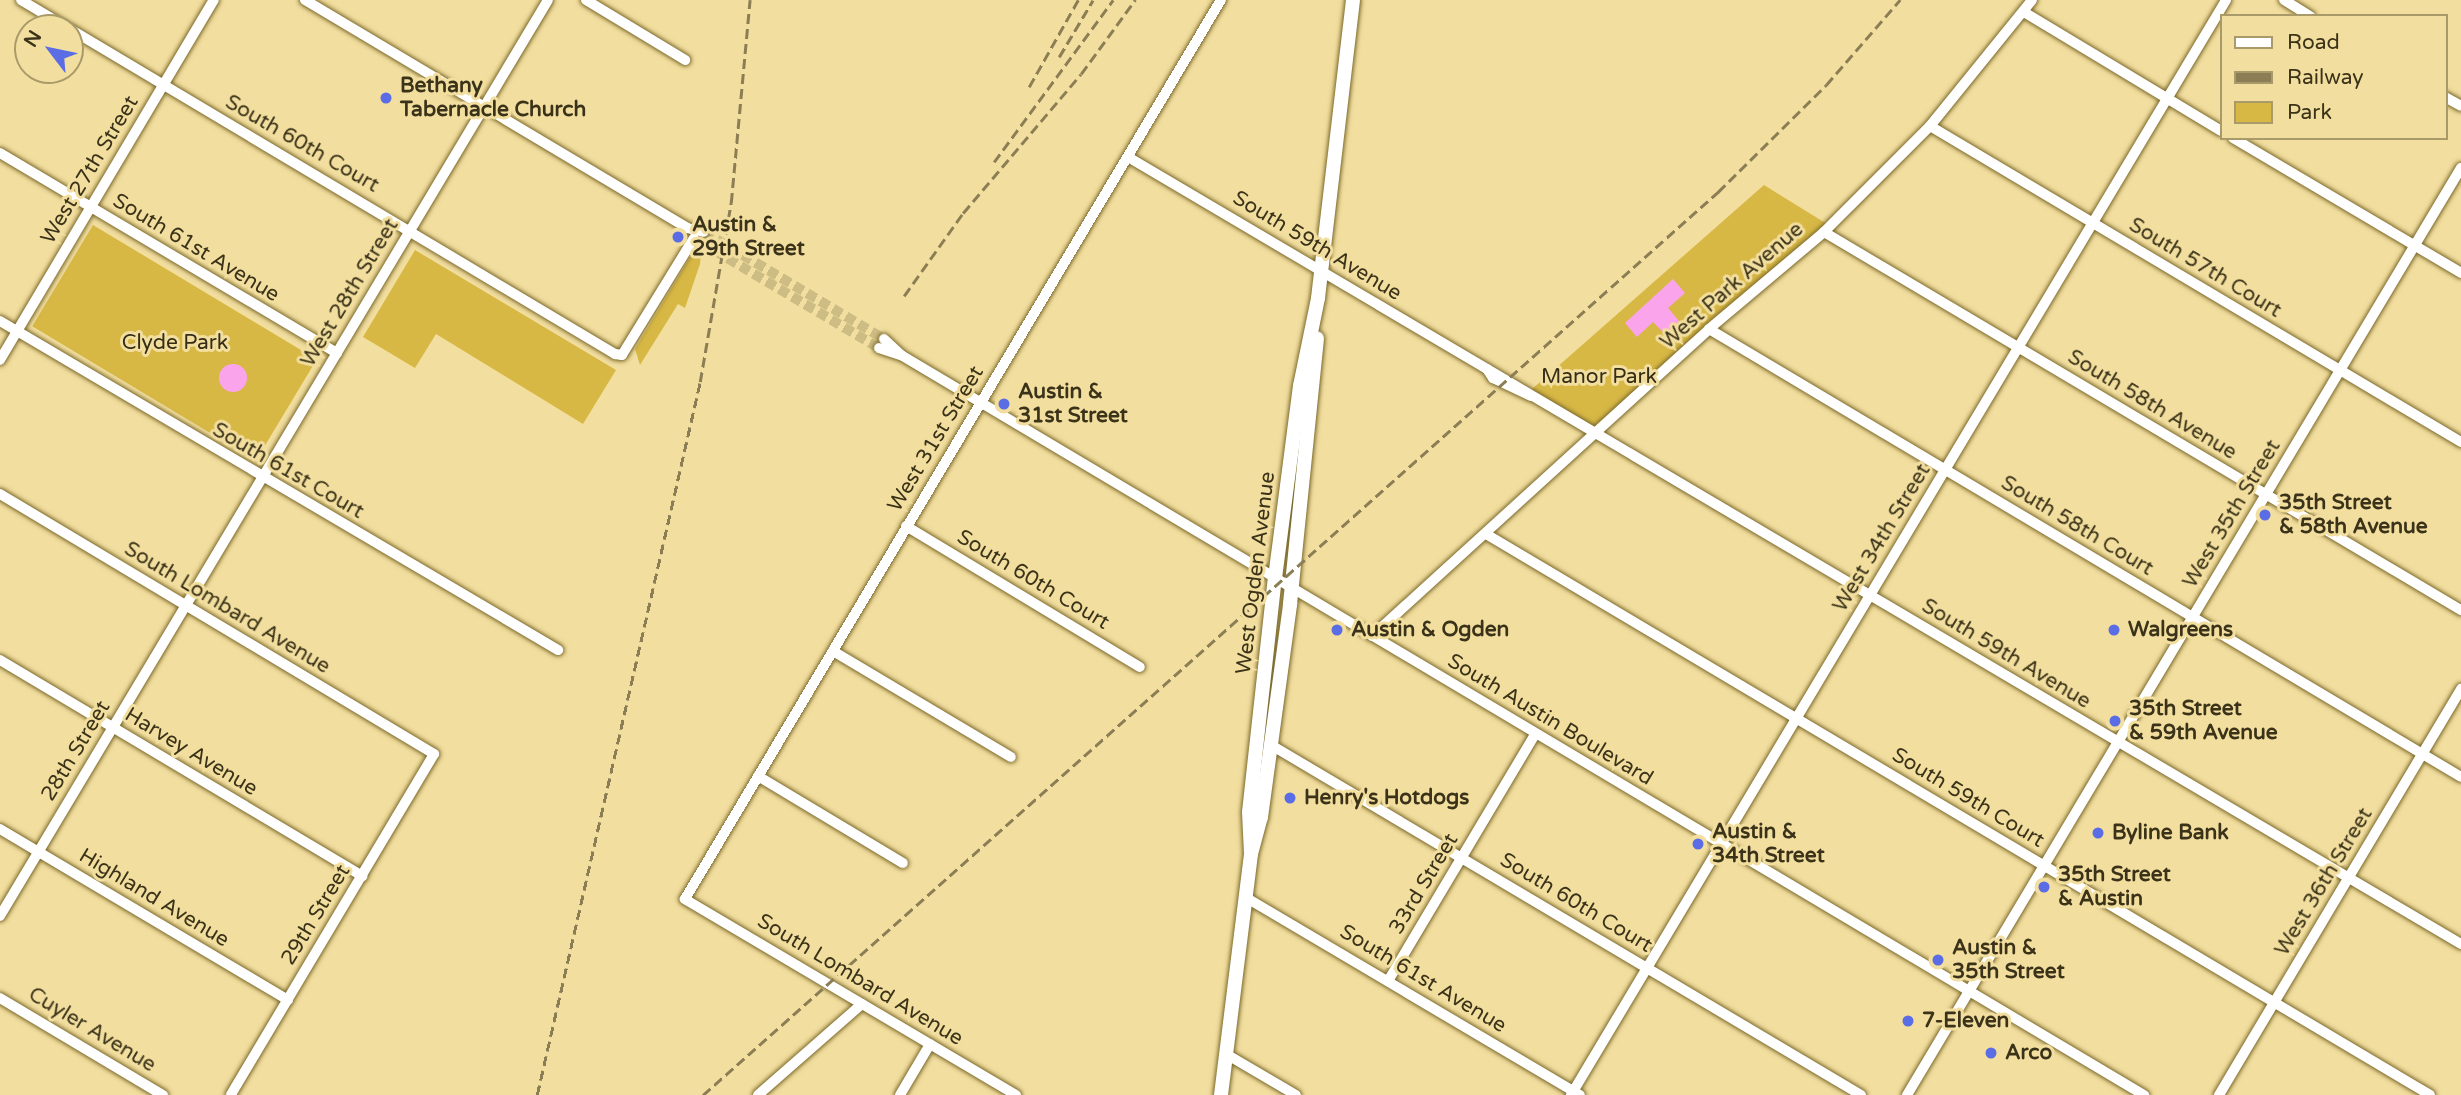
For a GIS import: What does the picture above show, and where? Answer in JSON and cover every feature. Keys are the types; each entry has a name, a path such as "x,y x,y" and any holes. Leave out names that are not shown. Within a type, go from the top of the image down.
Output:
{"main road":[{"name":"West Ogden Avenue","path":"1221,1095 1251,854 1262,817 1292,588 1316,383 1318,298 1353,0"},
{"name":"West Ogden Avenue","path":"1251,854 1249,812 1275,578 1300,386 1318,298"}],"street":[{"name":"South 60th Court","path":"21,0 44,14"},
{"name":"West 27th Street","path":"0,360 214,0"},
{"path":"305,0 484,107"},
{"name":"West 28th Street","path":"185,605 548,0"},
{"path":"586,0 685,60"},
{"name":"West 31st Street","path":"685,898 1221,0"},
{"name":"West Park Avenue","path":"1371,636 1709,330 1824,232 1930,127 2032,0"},
{"name":"West 34th Street","path":"1575,1094 1647,968 2226,0"},
{"path":"2284,0 2307,14"},
{"path":"2024,12 2220,130"},
{"name":"South 60th Court","path":"84,38 622,355 700,238 484,107"},
{"name":"South 57th Court","path":"1930,127 2461,442"},
{"path":"2236,140 2461,273"},
{"name":"South 61st Avenue","path":"0,153 337,353"},
{"name":"South 59th Avenue","path":"1128,157 1487,369 1493,378 1531,396 2461,944"},
{"name":"West 35th Street","path":"1906,1095 2461,168"},
{"name":"South 58th Avenue","path":"1824,232 2461,610"},
{"name":"South 61st Court","path":"0,321 261,478 558,650"},
{"name":"South 58th Court","path":"1709,330 2461,777"},
{"name":"South Austin Boulevard","path":"882,344 2144,1095"},
{"name":"South Lombard Avenue","path":"0,494 435,754"},
{"name":"South 60th Court","path":"906,526 1140,667"},
{"name":"South 59th Court","path":"1486,534 2430,1095"},
{"name":"28th Street","path":"0,916 185,605"},
{"path":"833,651 1011,757"},
{"name":"Harvey Avenue","path":"0,660 362,876"},
{"name":"West 36th Street","path":"2219,1095 2461,688"},
{"name":"33rd Street","path":"1388,981 1535,734"},
{"name":"South 60th Court","path":"1271,745 1861,1095"},
{"name":"29th Street","path":"230,1095 435,754"},
{"path":"758,776 904,863"},
{"name":"Highland Avenue","path":"0,829 288,1000"},
{"name":"South 61st Avenue","path":"1245,897 1575,1094"},
{"name":"South Lombard Avenue","path":"685,898 1016,1095"},
{"name":"Cuyler Avenue","path":"0,998 163,1095"},
{"path":"758,1095 862,1004"},
{"path":"900,1095 930,1044"},
{"path":"1226,1054 1296,1095"}],"green space":[{"name":"Manor Park","path":"1764,185 1827,224 1594,428 1531,390"},
{"name":"Clyde Park","path":"93,225 317,359 256,461 32,326"},
{"path":"415,250 616,370 583,424 436,334 415,368 363,337"},
{"path":"694,251 701,255 700,264 685,308 678,304 640,365 635,349"}],"shaded area":[{"path":"1673,279 1685,293 1668,308 1679,321 1665,334 1653,322 1637,337 1625,323"},
{"path":"233,364 243,368 247,378 243,388 233,392 223,388 219,378 223,368"}],"tunnel":[{"path":"704,232 884,339"},
{"path":"702,243 879,348"}],"railway":[{"path":"537,1095 700,382 731,203 750,0"},
{"path":"1029,87 1078,0"},
{"path":"1059,57 1093,0"},
{"path":"994,162 1113,0"},
{"path":"904,296 963,213 1081,74 1135,0"},
{"path":"703,1095 1718,192 1826,85 1900,0"}],"place":[{"name":"Bethany Tabernacle Church","path":"386,98"},
{"name":"Austin & 29th Street","path":"678,237"},
{"name":"Austin & 31st Street","path":"1004,404"},
{"name":"35th Street & 58th Avenue","path":"2265,515"},
{"name":"Austin & Ogden","path":"1337,630"},
{"name":"Walgreens","path":"2114,630"},
{"name":"35th Street & 59th Avenue","path":"2115,721"},
{"name":"Henry's Hotdogs","path":"1290,798"},
{"name":"Byline Bank","path":"2098,833"},
{"name":"Austin & 34th Street","path":"1698,844"},
{"name":"35th Street & Austin","path":"2044,887"},
{"name":"Austin & 35th Street","path":"1938,960"},
{"name":"7-Eleven","path":"1908,1021"},
{"name":"Arco","path":"1991,1053"}]}
